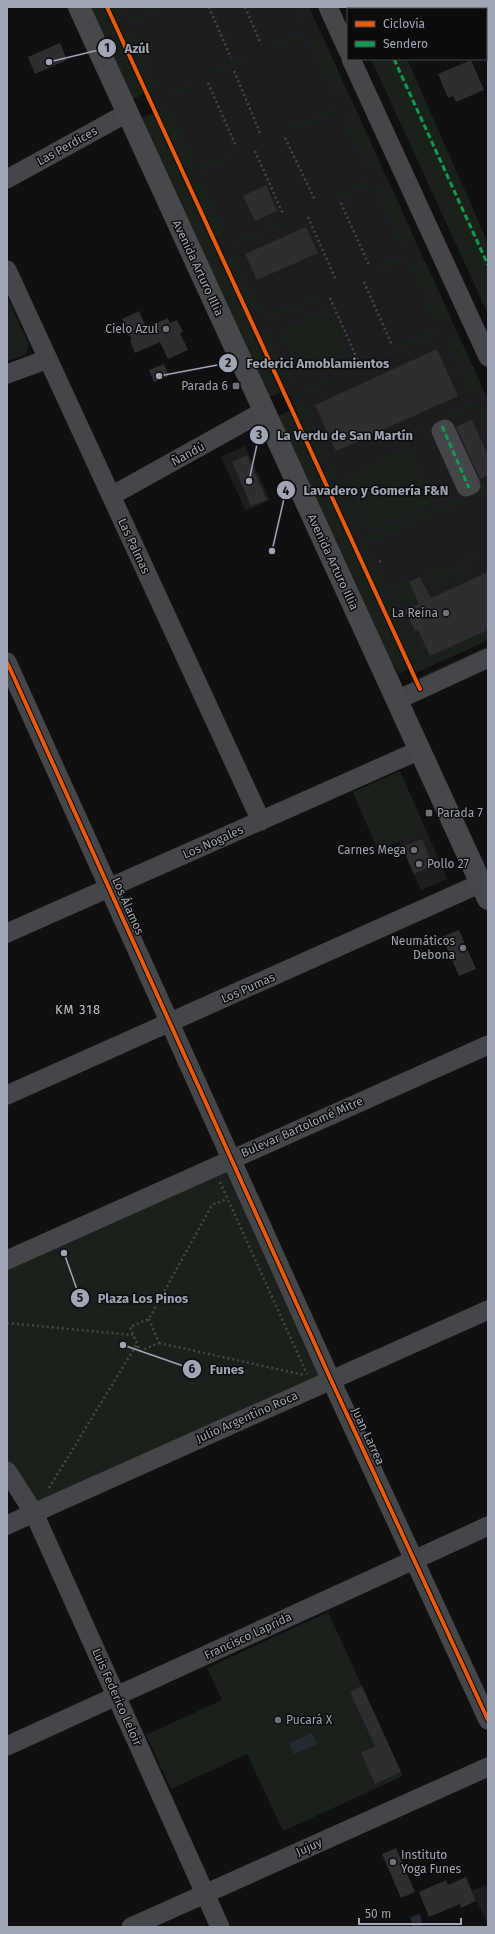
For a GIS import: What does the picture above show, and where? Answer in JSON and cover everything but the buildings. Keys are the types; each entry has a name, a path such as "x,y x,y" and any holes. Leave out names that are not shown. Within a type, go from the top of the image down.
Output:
{"main road":[{"name":"Avenida Arturo Illia","path":"80,7 127,113 420,750 486,887"}],"street":[{"path":"328,7 347,49"},
{"path":"352,60 488,357"},
{"name":"Las Perdices","path":"7,179 127,113"},
{"name":"Las Palmas","path":"7,270 261,821"},
{"path":"7,374 48,359"},
{"name":"Ñandú","path":"111,496 264,411"},
{"path":"442,428 469,487"},
{"path":"397,700 488,658"},
{"name":"Los Álamos","path":"7,662 231,1159"},
{"name":"Los Nogales","path":"7,934 420,750"},
{"name":"Los Pumas","path":"7,1095 170,1022 486,887"},
{"name":"Bulevar Bartolomé Mitre","path":"7,1260 488,1045"},
{"name":"Juan Larrea","path":"231,1159 488,1720"},
{"name":"Julio Argentino Roca","path":"7,1525 488,1310"},
{"name":"Luis Federico Leloir","path":"7,1471 34,1513 220,1927"},
{"name":"Francisco Laprida","path":"7,1746 488,1526"},
{"name":"Jujuy","path":"131,1927 488,1767"}],"path":[{"path":"209,7 231,58"},
{"path":"244,7 261,44"},
{"path":"234,71 261,135"},
{"path":"208,83 236,146"},
{"path":"286,138 315,200"},
{"path":"255,151 283,214"},
{"path":"341,203 369,265"},
{"path":"308,218 336,280"},
{"path":"364,282 392,345"},
{"path":"330,298 358,361"},
{"path":"227,1198 308,1376 159,1343 140,1351 133,1335 130,1327 149,1319 212,1205 227,1198"},
{"path":"149,1319 159,1343"},
{"path":"7,1323 133,1335"},
{"path":"48,1490 137,1344"}],"shaded area":[{"path":"88,7 104,7 144,94 131,100"},
{"path":"109,7 309,7 488,400 488,640 415,673"},
{"path":"109,7 123,7 125,12 114,17"},
{"path":"154,7 168,7 131,24 129,19"},
{"path":"291,7 309,7 313,16 299,23"},
{"path":"347,7 384,8 348,8"},
{"path":"134,30 159,87 148,92 122,36"},
{"path":"302,31 304,36 268,52 266,47"},
{"path":"322,35 347,91 333,98 307,42"},
{"path":"250,54 252,59 212,77 210,72"},
{"path":"371,60 407,60 488,243 488,314"},
{"path":"194,79 196,84 165,98 163,93"},
{"path":"168,105 193,161 182,166 156,110"},
{"path":"335,105 337,110 287,133 285,128"},
{"path":"356,110 381,165 367,172 341,116"},
{"path":"153,113 281,392 267,398 140,119"},
{"path":"228,154 230,159 199,173 197,168"},
{"path":"369,179 372,184 340,199 338,194"},
{"path":"202,180 227,236 216,240 191,185"},
{"path":"390,184 415,240 401,247 375,191"},
{"path":"282,220 284,224 234,247 232,242"},
{"path":"403,253 406,259 375,273 372,268"},
{"path":"236,255 261,310 250,315 225,259"},
{"path":"424,259 450,316 435,322 410,266"},
{"path":"316,294 318,299 267,322 265,317"},
{"path":"7,296 29,345 26,354 7,361"},
{"path":"329,307 351,356 301,378 279,329"},
{"path":"437,329 439,334 389,357 386,351"},
{"path":"270,330 295,385 285,390 259,335"},
{"path":"458,334 483,389 469,396 444,340"},
{"path":"330,377 333,382 302,396 300,391"},
{"path":"304,403 329,459 318,464 293,408"},
{"path":"471,403 474,408 443,422 441,416"},
{"path":"488,410 488,437 478,414"},
{"path":"289,411 409,669 399,674 388,660 276,417"},
{"path":"423,425 426,429 384,448 382,443"},
{"path":"410,445 436,501 367,532 342,476"},
{"path":"245,446 270,500 246,511 221,457"},
{"path":"332,466 363,534 353,538 322,471"},
{"path":"488,483 488,491 445,510 442,504"},
{"path":"438,506 441,512 372,543 369,536"},
{"path":"365,538 425,669 415,673 355,543"},
{"path":"478,547 470,568 459,566 465,553"},
{"path":"437,565 454,568 449,580 446,581 424,571"},
{"path":"458,568 469,570 467,576 451,584"},
{"path":"420,573 446,585 430,593"},
{"path":"407,579 416,599 401,606 392,586"},
{"path":"405,610 415,631 418,630 430,656 488,630 488,640 429,667 403,611"},
{"path":"488,646 488,651 419,683 418,678"},
{"path":"400,771 426,830 378,851 353,792"},
{"path":"426,830 447,879 421,890 399,841"},
{"path":"231,1159 331,1380 34,1513 7,1471 7,1260"},
{"name":"Pucará X","path":"328,1612 403,1776 283,1831 247,1754 171,1789 146,1735 222,1700 207,1668"},
{"path":"312,1733 317,1744 294,1754 289,1743"},
{"path":"488,1884 488,1925 472,1891"},
{"path":"420,1914 423,1927 413,1927 410,1917"}],"marked path":[{"path":"394,60 488,265"},
{"path":"442,426 469,488"}],"cycle path":[{"path":"107,7 420,689"},
{"path":"7,662 331,1380 488,1720"}],"place":[{"name":"Azúl","path":"49,62"},
{"name":"Cielo Azul","path":"166,329"},
{"name":"Federici Amoblamientos","path":"159,376"},
{"name":"Parada 6","path":"236,386"},
{"name":"La Verdu de San Martín","path":"249,481"},
{"name":"Lavadero y Gomería F&N","path":"272,551"},
{"name":"La Reina","path":"446,613"},
{"name":"Parada 7","path":"429,813"},
{"name":"Carnes Mega","path":"414,850"},
{"name":"Pollo 27","path":"419,864"},
{"name":"Neumáticos Debona","path":"463,948"},
{"name":"Plaza Los Pinos","path":"64,1253"},
{"name":"Funes","path":"123,1345"},
{"name":"Pucará X","path":"278,1720"},
{"name":"Instituto Yoga Funes","path":"393,1862"}],"district":[{"name":"KM 318","path":"78,1009"}]}
